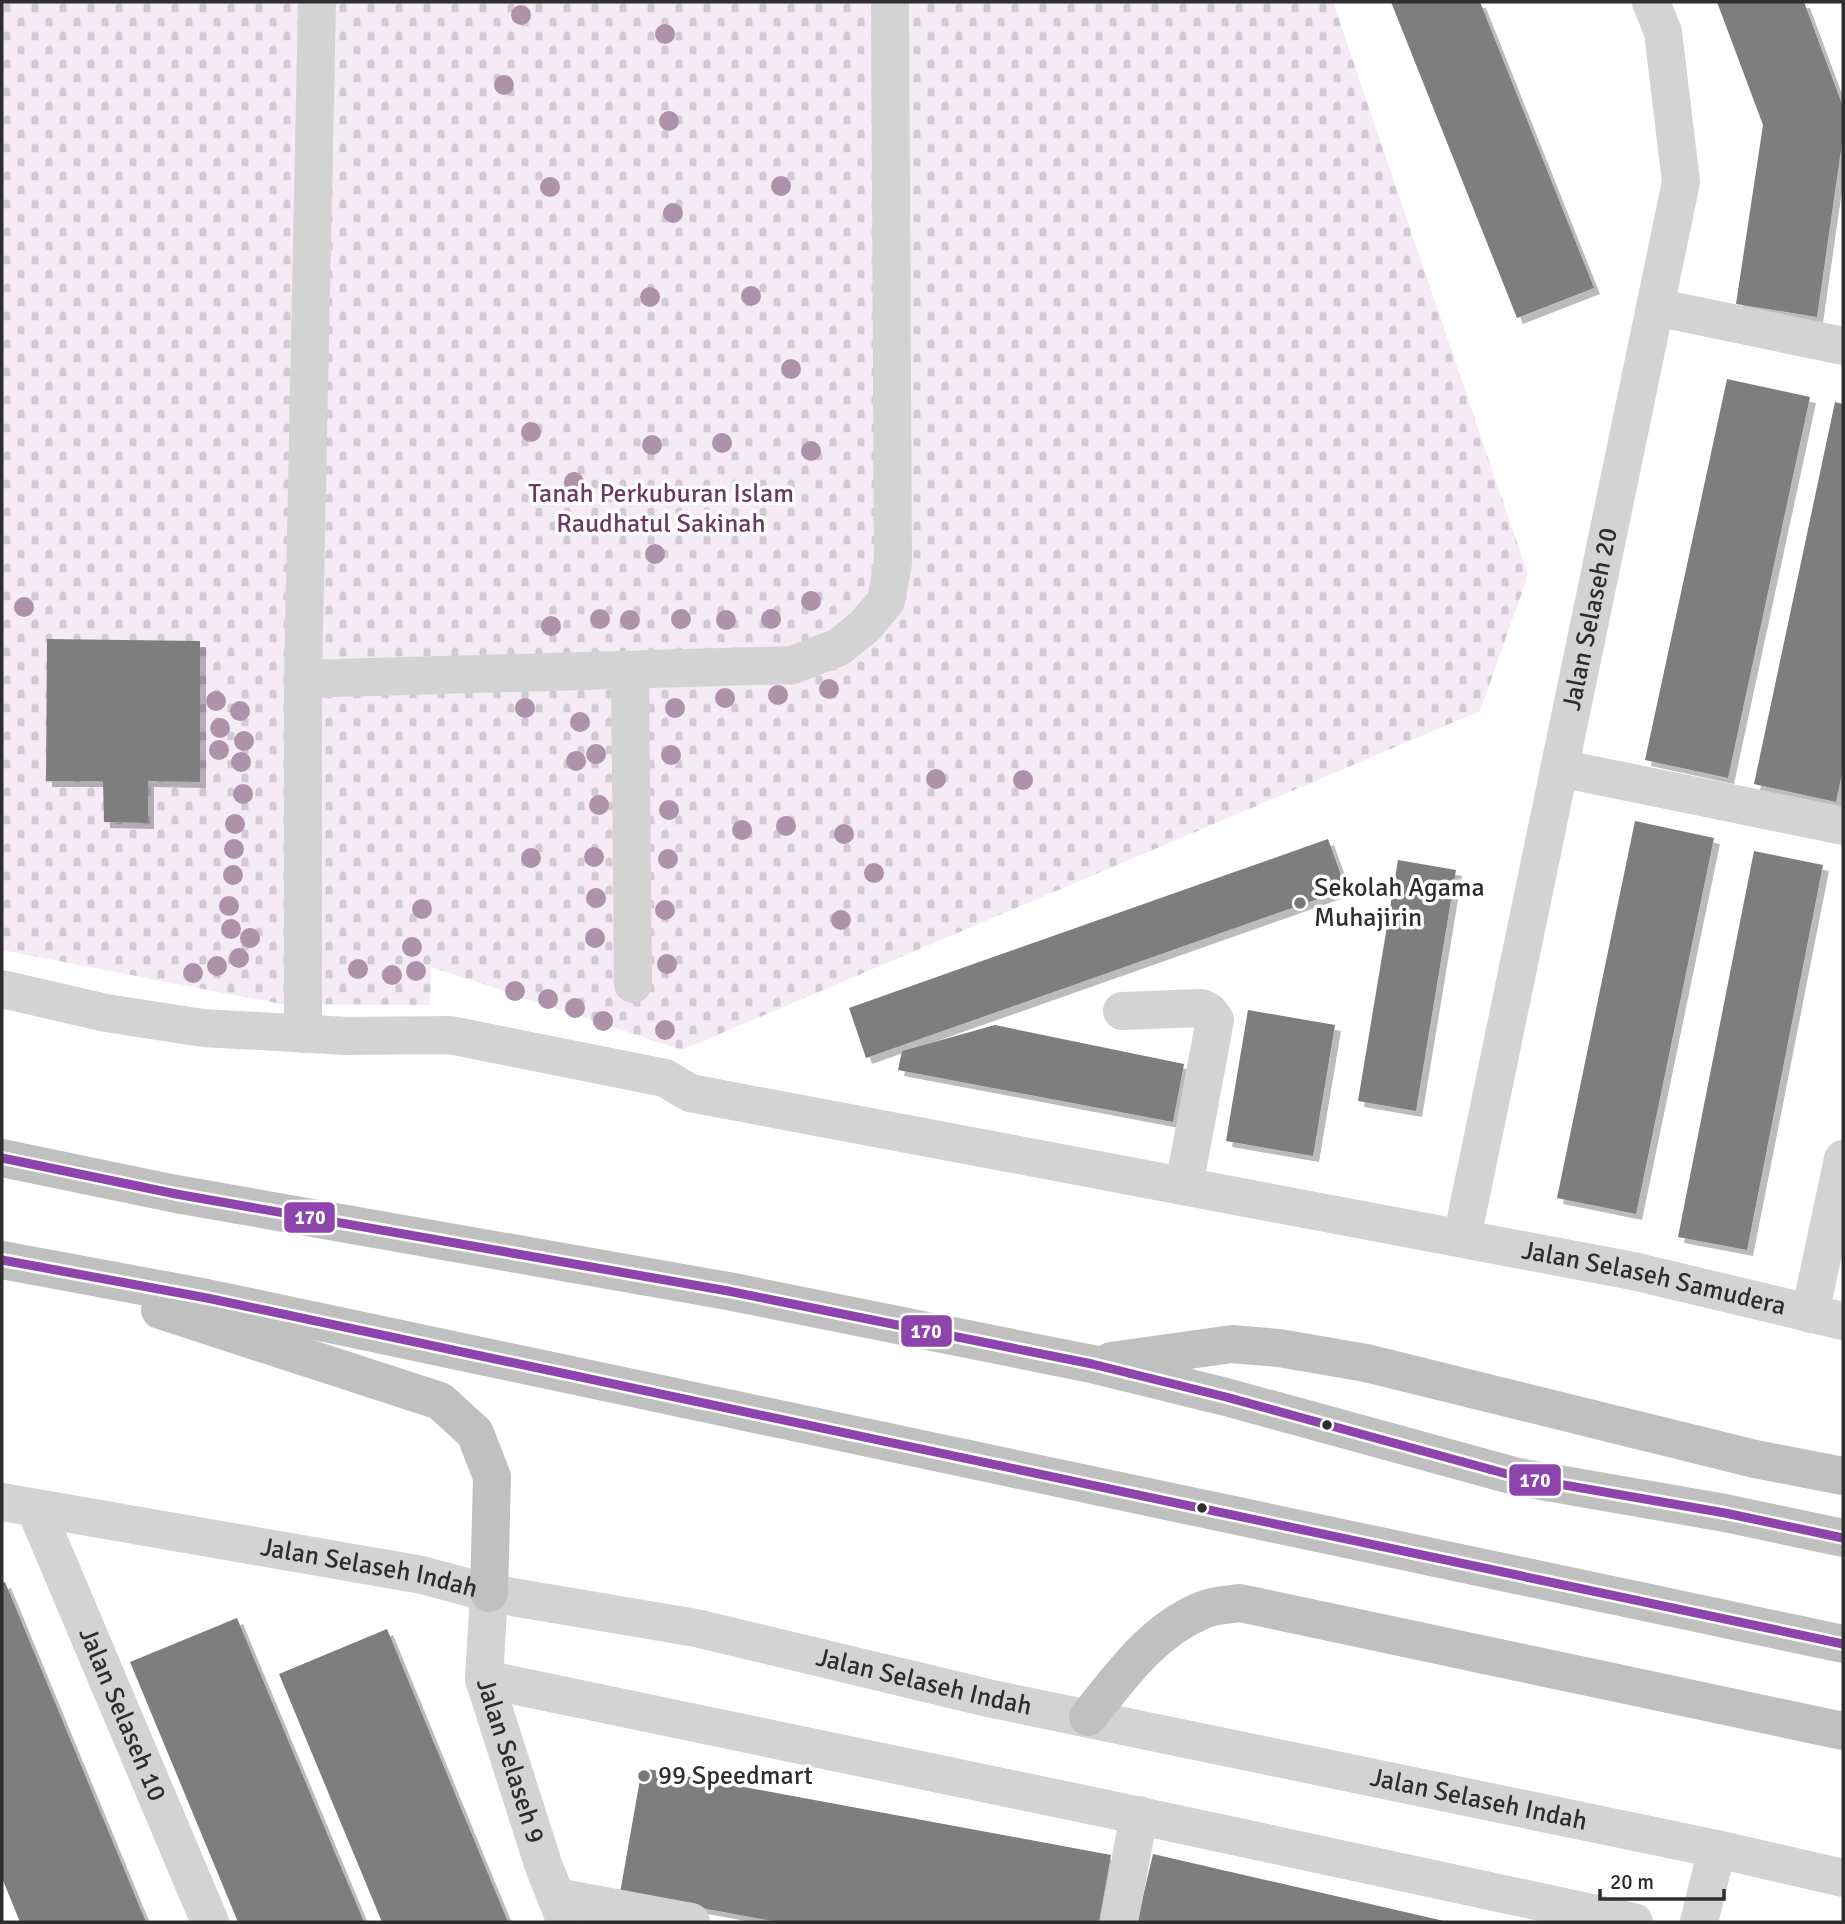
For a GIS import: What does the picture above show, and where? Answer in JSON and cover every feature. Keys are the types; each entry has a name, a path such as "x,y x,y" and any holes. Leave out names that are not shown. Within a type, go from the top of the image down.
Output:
{"highway":[{"path":"2,1158 176,1194 728,1291 1092,1364 1227,1396 1518,1477 1712,1511 1843,1538"},
{"path":"8,1261 440,1401 475,1433 492,1477 489,1593"},
{"path":"8,1261 207,1298 1843,1644"},
{"path":"1092,1364 1233,1344 1279,1348 1366,1363 1755,1459 1843,1476"},
{"path":"1088,1717 1132,1662 1173,1626 1204,1609 1240,1603 1843,1731"}],"street":[{"path":"303,1034 303,679 317,2"},
{"path":"303,679 793,665 839,647 866,626 886,601 893,563 890,2"},
{"name":"Jalan Selaseh 20","path":"1462,1238 1681,182 1662,32 1651,2"},
{"path":"1655,306 1843,346"},
{"path":"630,671 633,984"},
{"path":"1559,768 1843,826"},
{"name":"Jalan Selaseh Samudera","path":"2,989 106,1013 203,1028 303,1034 450,1035 488,1041 665,1078 690,1093 1633,1271 1826,1317"},
{"path":"1122,1011 1202,1008 1209,1012 1214,1020 1184,1186"},
{"path":"1826,1317 1843,1159"},
{"name":"Jalan Selaseh Indah","path":"18,1505 422,1575 489,1593 696,1628 988,1698 1717,1849 1843,1878"},
{"name":"Jalan Selaseh 10","path":"18,1505 210,1922"},
{"name":"Jalan Selaseh 9","path":"489,1593 484,1679 544,1867 561,1910"},
{"path":"484,1679 1139,1815 1634,1922"},
{"path":"1119,1922 1139,1815"},
{"path":"1699,1922 1717,1849"},
{"path":"561,1910 691,1922"}],"green space":[{"name":"Tanah Perkuburan Islam Raudhatul Sakinah","path":"2,2 1333,2 1528,575 1480,711 682,1050 431,967 430,1005 281,1004 2,950"}],"building":[{"path":"1391,2 1480,2 1594,288 1517,318"},
{"path":"1717,2 1804,2 1843,107 1843,136 1817,317 1736,304 1763,125"},
{"path":"1727,379 1810,397 1728,778 1645,760"},
{"path":"1835,402 1843,404 1843,769 1836,802 1754,784"},
{"path":"47,639 200,641 200,782 148,781 148,823 104,822 103,781 46,781"},
{"path":"1635,821 1714,838 1636,1214 1557,1198"},
{"path":"1328,839 1346,889 866,1058 849,1008"},
{"path":"1754,851 1823,865 1747,1250 1678,1237"},
{"path":"1398,860 1456,870 1416,1111 1358,1101"},
{"path":"1248,1010 1335,1025 1313,1156 1226,1141"},
{"path":"995,1025 1184,1064 1173,1122 898,1070 902,1051"},
{"path":"5,1582 146,1922 20,1922 2,1878 2,1583"},
{"path":"237,1618 364,1922 238,1922 130,1662"},
{"path":"387,1629 508,1922 382,1922 279,1674"},
{"path":"642,1768 1111,1855 1099,1922 778,1922 620,1893"},
{"path":"1153,1854 1444,1921 1444,1922 1137,1922"}],"transit line":[{"name":"170","path":"2,1158 176,1194 728,1291 1092,1364 1226,1397 1518,1477 1725,1513 1843,1538"},
{"name":"170","path":"2,1260 207,1298 1843,1644"}],"place":[{"name":"Sekolah Agama Muhajirin","path":"1300,903"},
{"name":"99 Speedmart","path":"644,1776"}]}
